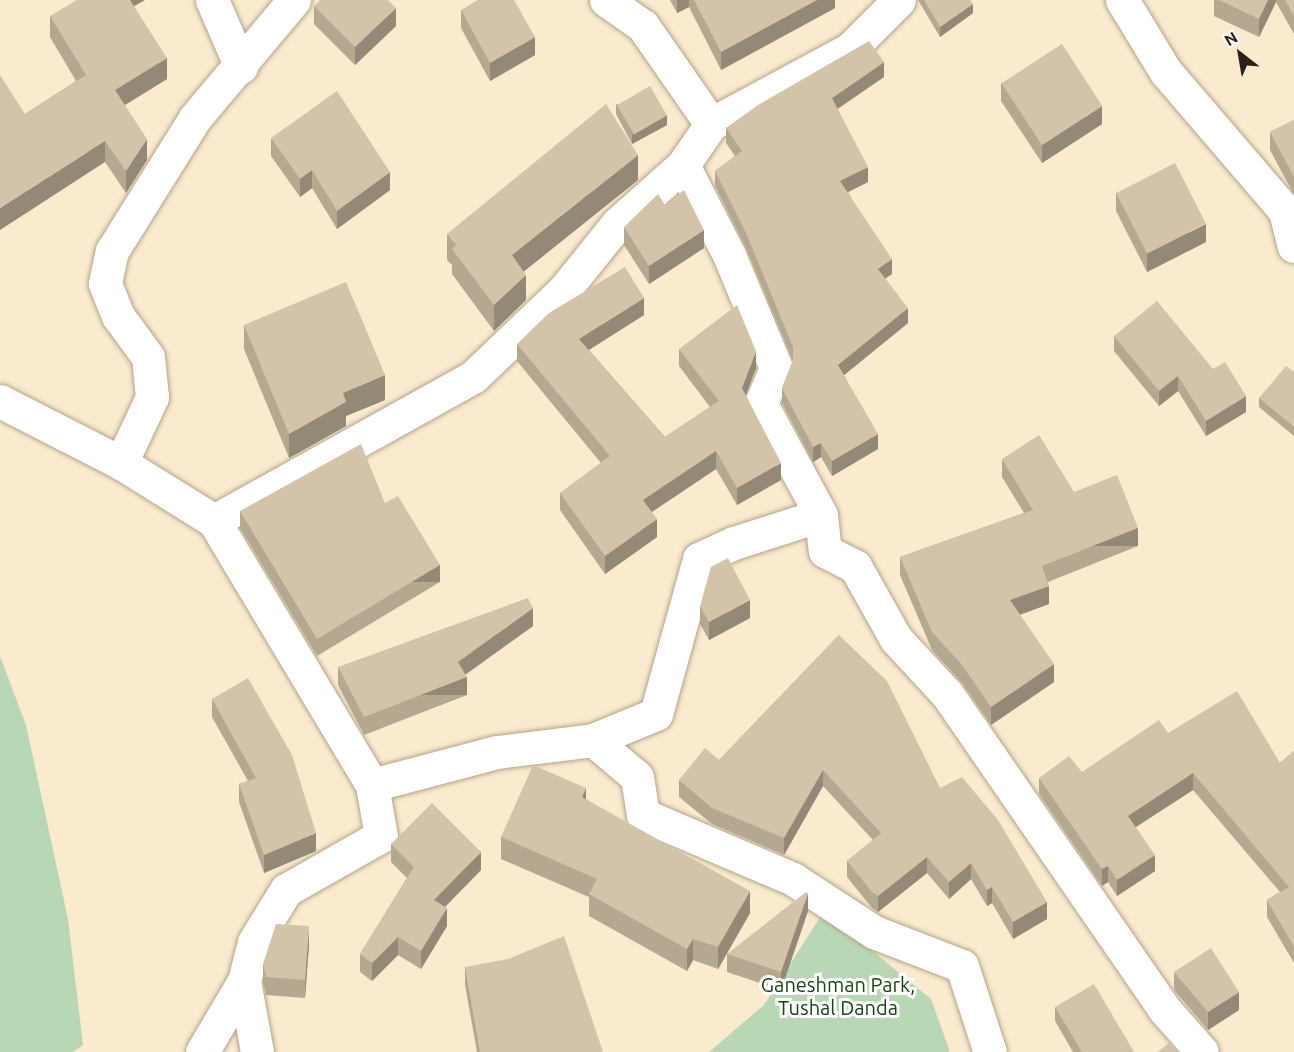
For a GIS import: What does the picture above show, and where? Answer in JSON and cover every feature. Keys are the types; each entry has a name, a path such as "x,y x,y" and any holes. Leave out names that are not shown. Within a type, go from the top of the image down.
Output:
{"street":[{"path":"212,0 241,67"},
{"path":"121,463 152,397 148,357 118,316 105,283 112,252 195,118 241,67 294,0"},
{"path":"606,0 643,26 711,124"},
{"path":"214,521 473,377 564,290 616,224 683,165 711,124 850,49 899,0"},
{"path":"1122,0 1166,72 1285,211 1294,246"},
{"path":"683,165 729,255 776,368 761,404 821,515 825,551 855,566 896,639 947,694 1164,1009 1202,1052"},
{"path":"8,406 121,463 214,521 372,785 381,836 286,890 254,942 244,981 202,1052"},
{"path":"372,785 497,752 593,740 656,714 699,559 734,543 821,515"},
{"path":"593,740 636,777 643,816 793,879 874,932 962,966 990,1052"},
{"path":"244,981 257,1052"}],"green space":[{"path":"0,656 26,725 68,919 83,1045 73,1052 0,1052"},
{"name":"Ganeshman Park, Tushal Danda","path":"824,911 931,999 950,1052 709,1052 764,1005"}],"building":[{"path":"77,0 130,0 167,58 115,90 147,139 126,171 105,141 0,208 0,75 25,114 86,75 50,16"},
{"path":"320,0 388,0 396,8 355,47 314,6"},
{"path":"478,0 514,0 535,37 490,63 461,10"},
{"path":"694,0 817,0 721,52"},
{"path":"924,0 970,0 973,4 940,27"},
{"path":"1219,0 1268,0 1259,19"},
{"path":"1285,0 1294,0 1294,16"},
{"path":"869,41 884,62 832,98 868,167 840,181 892,259 878,269 908,308 838,365 878,434 832,461 821,443 813,447 782,388 793,360 793,347 746,233 715,171 742,151 726,128 758,105"},
{"path":"1062,44 1102,106 1042,145 1002,83"},
{"path":"650,86 667,115 634,134 617,105"},
{"path":"337,91 390,172 337,211 312,170 300,179 271,138"},
{"path":"606,104 638,155 512,255 526,275 494,305 452,249 456,245 447,234"},
{"path":"1294,120 1294,177 1270,132"},
{"path":"1175,163 1206,224 1147,254 1116,193"},
{"path":"684,190 704,230 649,266 624,227 658,194 665,205"},
{"path":"625,267 644,298 579,339 665,437 719,401 679,349 737,305 756,351 742,388 781,463 737,488 716,451 643,500 657,519 605,556 560,493 610,456 517,344 549,313"},
{"path":"346,282 385,375 343,393 346,402 289,434 244,325"},
{"path":"1157,301 1213,369 1225,362 1246,396 1206,421 1178,376 1159,391 1114,336"},
{"path":"1286,366 1294,372 1294,427 1259,398"},
{"path":"1039,435 1074,492 1117,475 1138,528 1042,566 1049,586 1010,600 1054,664 991,707 962,665 932,632 900,557 1033,510 1002,459"},
{"path":"361,444 385,503 398,496 440,565 317,639 240,511"},
{"path":"728,558 750,600 709,622 700,606 711,567"},
{"path":"528,598 533,608 458,662 467,677 364,717 338,667"},
{"path":"839,635 887,681 940,788 962,777 998,820 1047,902 1013,922 992,887 987,890 971,863 949,882 927,857 878,896 872,892 847,861 881,833 823,770 784,838 712,808 679,780 705,748 719,760"},
{"path":"248,678 292,755 316,833 264,855 239,784 256,778 212,699"},
{"path":"1237,691 1280,763 1294,751 1294,947 1267,900 1289,887 1193,773 1128,816 1155,855 1117,880 1108,866 1102,869 1039,778 1069,756 1082,772 1159,720 1168,733"},
{"path":"533,765 586,788 582,797 750,891 718,947 693,939 687,949 589,894 597,879 501,837"},
{"path":"432,803 481,852 434,900 447,908 421,951 398,937 372,963 360,954 414,867 391,844"},
{"path":"806,892 808,893 781,972 727,954"},
{"path":"276,924 309,926 305,980 266,977 263,964"},
{"path":"564,936 603,1052 480,1052 465,967 508,959"},
{"path":"1211,948 1239,992 1208,1012 1174,972"},
{"path":"1094,984 1134,1052 1082,1052 1055,1007"},
{"path":"1171,1041 1179,1052 1158,1052"}]}
